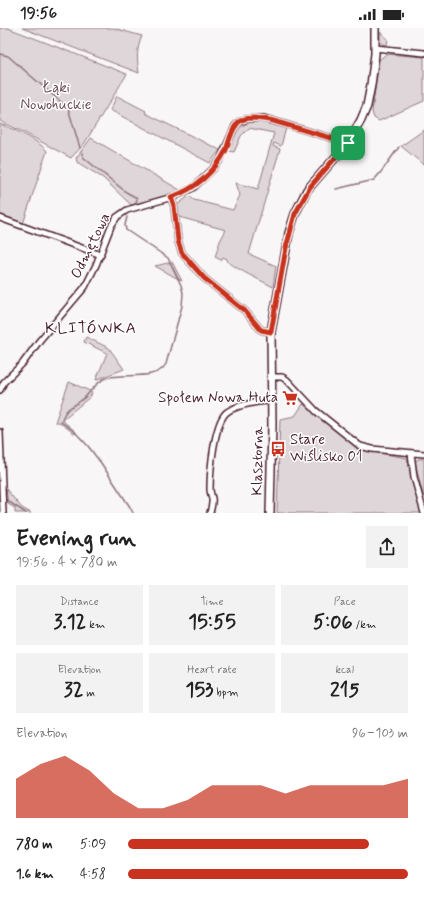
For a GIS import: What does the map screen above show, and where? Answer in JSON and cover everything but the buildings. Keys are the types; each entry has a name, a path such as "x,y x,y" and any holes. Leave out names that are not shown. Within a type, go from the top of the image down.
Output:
{"street":[{"name":"Klasztorna","path":"270,513 272,401 271,332 286,248 295,214 310,187 348,143 359,125 367,106 372,85 375,28"},
{"path":"375,48 424,53"},
{"name":"Odmętowa","path":"1,387 80,293 101,255 113,223 121,213 130,208 171,197 193,188 222,158 237,124 246,119 264,118 348,143"},
{"path":"171,197 174,206 178,241 182,253 204,278 245,311 261,330 271,332"},
{"path":"0,218 101,255"},
{"path":"271,377 282,377 287,380 322,416 360,446 372,449 424,454"},
{"path":"210,513 212,500 210,488 212,460 220,421 227,412 236,408 259,402 272,401"},
{"path":"0,432 3,513"},
{"path":"411,453 414,477 424,513"}],"green space":[{"name":"Łąki Nowohuckie","path":"0,28 8,28 127,74 84,144 71,158 0,121"},
{"path":"22,28 113,28 142,36 138,54 139,73"},
{"path":"380,32 388,39 387,45 382,44 380,41"},
{"path":"386,54 424,57 424,101 379,121 374,118 372,112 379,60"},
{"path":"117,96 146,111 145,113 220,150 210,163 110,110"},
{"path":"255,121 286,128 281,146 274,143 273,146 280,149 249,254 276,266 273,287 238,268 227,261 227,259 223,257 221,260 215,257 220,241 226,230 179,217 177,205 189,196 194,200 233,210 240,195 236,183 258,189 274,133 249,128 241,136 234,152 229,151 235,135 240,128"},
{"path":"0,124 32,139 47,151 23,224 0,217"},
{"path":"424,130 424,165 401,146"},
{"path":"91,138 180,190 168,195 131,205 103,178 77,162 76,158"},
{"path":"172,262 182,281 155,266"},
{"path":"86,337 109,348 124,369 96,380 107,353 84,342"},
{"path":"69,382 92,393 90,397 62,420 76,432 75,434 59,422 55,422"},
{"path":"303,404 363,450 407,458 421,513 277,513 280,419 295,416"},
{"path":"418,459 424,459 424,499 415,462"},
{"path":"6,489 22,508 31,513 15,513 15,508 8,504"}],"waterway":[{"path":"0,54 8,56 68,108 80,148"},
{"path":"336,189 374,180 399,147"},
{"path":"82,153 83,157 89,162 126,192 137,198 136,203"},
{"path":"127,217 125,225 126,230 168,258 181,285 183,293 182,306 166,364 161,370 147,375 113,376 106,378 97,384 83,399 67,410 61,422 74,431 88,446 101,463 133,513"},
{"path":"6,500 26,513"}],"place":[{"name":"Społem Nowa Huta","path":"290,398"},
{"name":"Stare Wiślisko 01","path":"278,449"}],"district":[{"name":"KLITÓWKA","path":"91,328"}],"route":[{"path":"264,118 348,143 310,187 297,208 289,234 278,284 271,332 265,332 260,329 236,302 204,278 182,253 178,241 174,206 171,197 193,188 213,169 222,158 235,126 240,121 246,119 264,118"}]}
